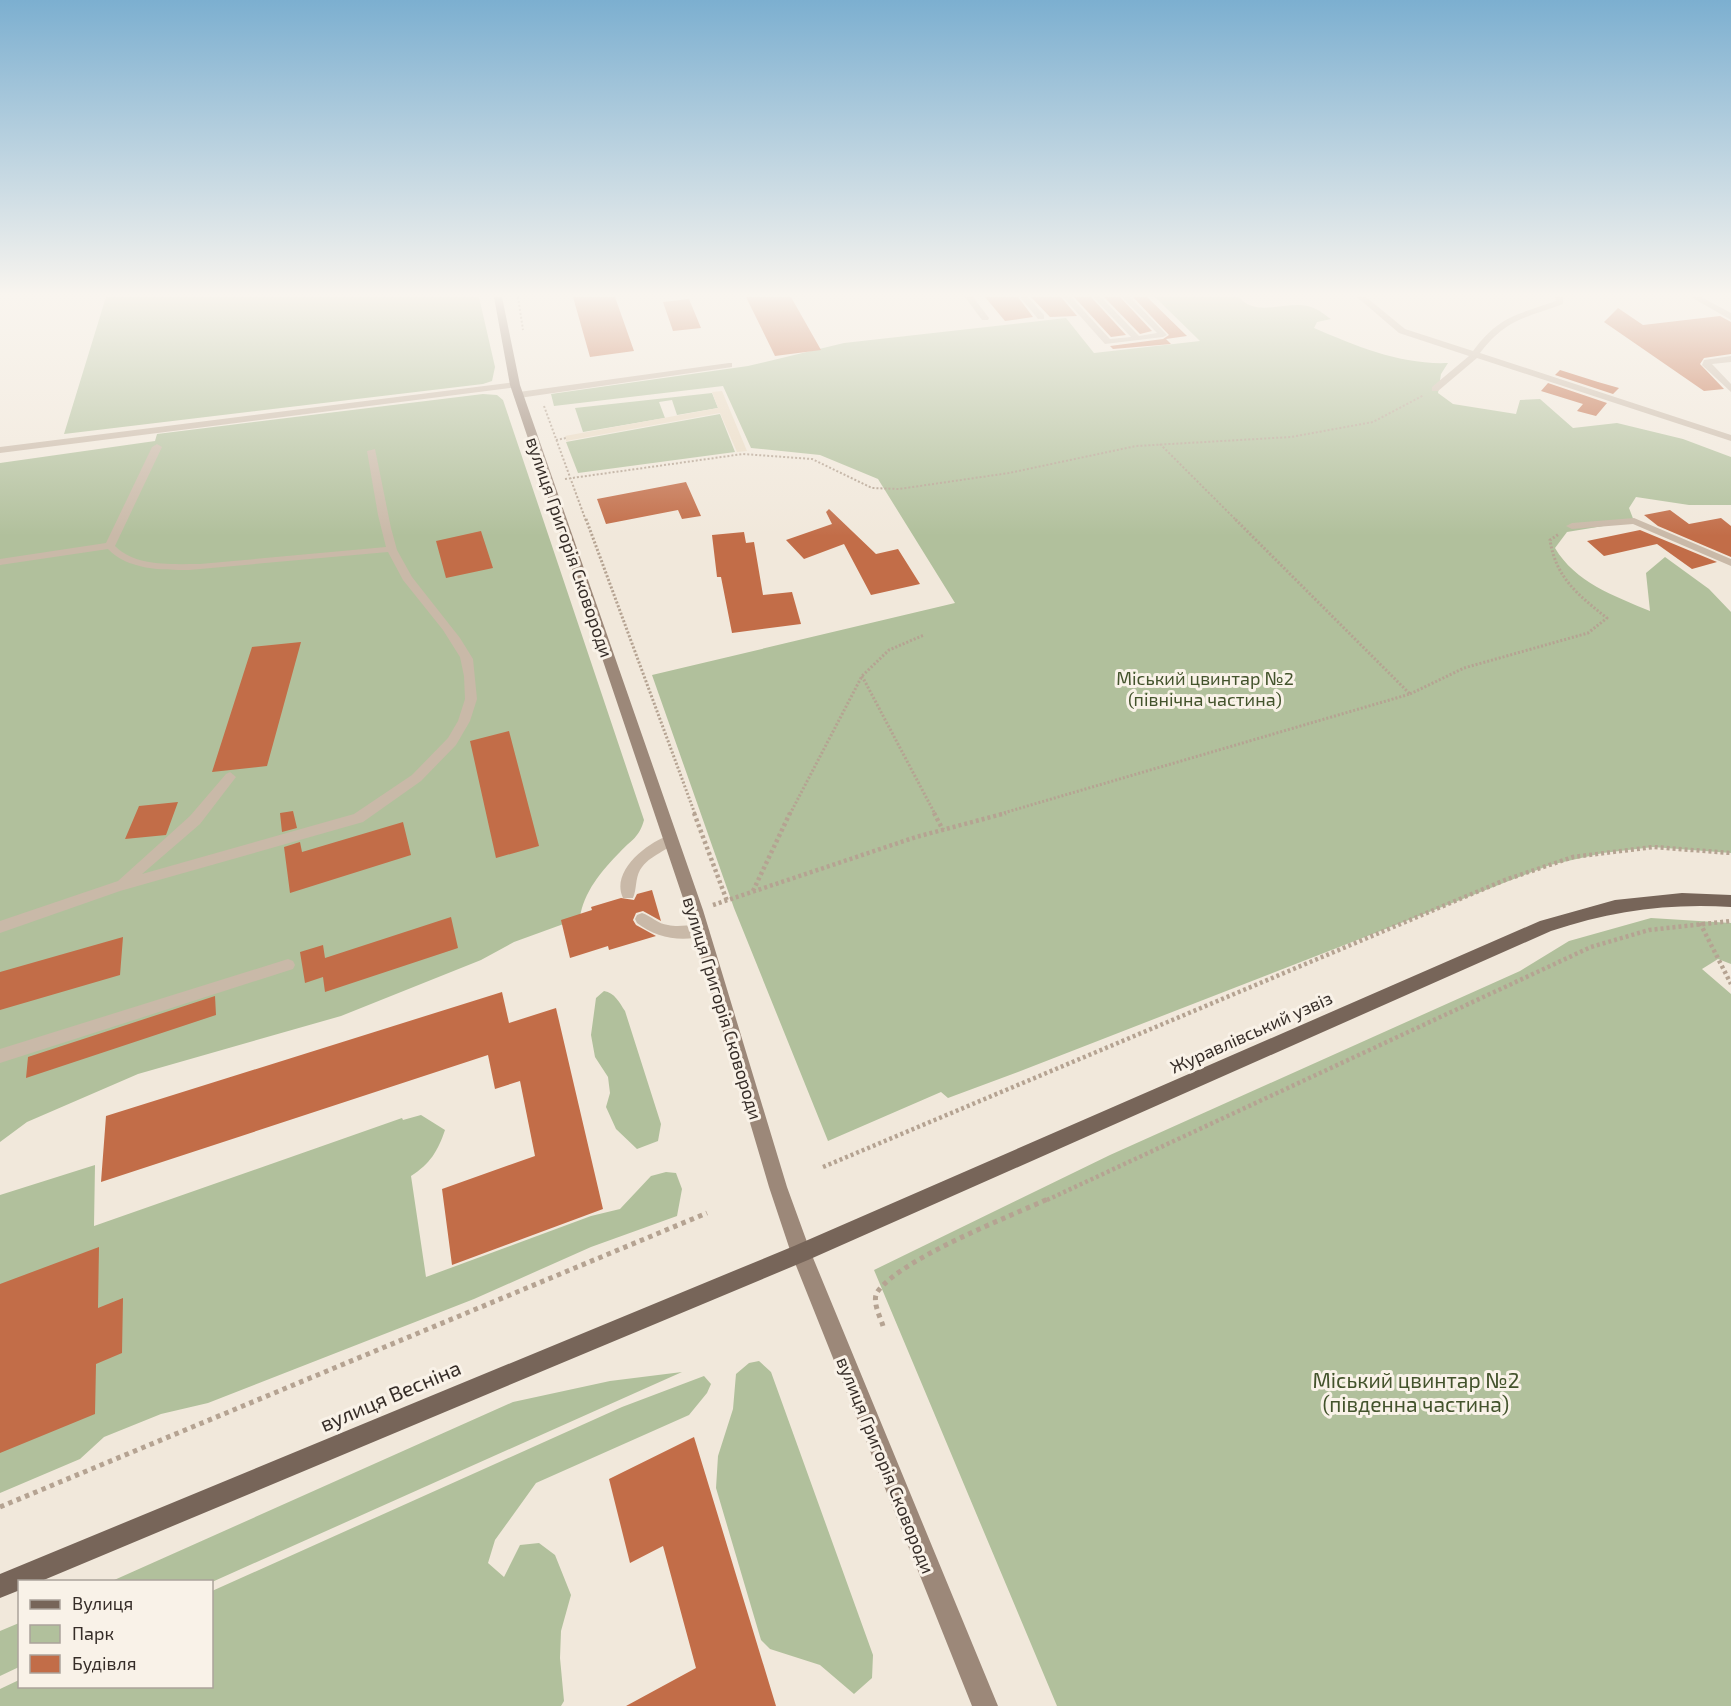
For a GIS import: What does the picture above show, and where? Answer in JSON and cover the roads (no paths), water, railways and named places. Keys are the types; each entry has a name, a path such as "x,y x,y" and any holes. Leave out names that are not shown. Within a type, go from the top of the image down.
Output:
{"main road":[{"name":"Журавлівський узвіз","path":"801,1253 1546,926 1587,912 1632,902 1686,897 1731,901"},
{"name":"вулиця Весніна","path":"0,1586 801,1253"}],"street":[{"name":"вулиця Григорія Сковороди","path":"514,377 546,482 702,931 778,1187 801,1253 985,1706"},
{"path":"1435,389 1450,377"},
{"path":"1544,377 1731,438"},
{"path":"1717,377 1731,389"},
{"path":"0,450 517,390"},
{"path":"1572,526 1634,521 1731,564"}],"lane":[{"path":"517,390 539,393 650,377"},
{"path":"110,546 157,447"},
{"path":"0,927 119,886 358,818 410,784 442,754 458,731 468,708 472,686 466,657 414,588 392,549 372,451"},
{"path":"110,546 123,559 171,567 200,567 392,549"},
{"path":"0,562 110,546"},
{"path":"119,886 195,820 230,777"},
{"path":"628,894 630,877 636,864 646,853 670,840"},
{"path":"642,919 656,928 672,933 702,931"},
{"path":"0,1056 288,965"}],"park label":[{"name":"Міський цвинтар №2 (північна частина)","path":"1205,688"},
{"name":"Міський цвинтар №2 (південна частина)","path":"1416,1391"}]}
